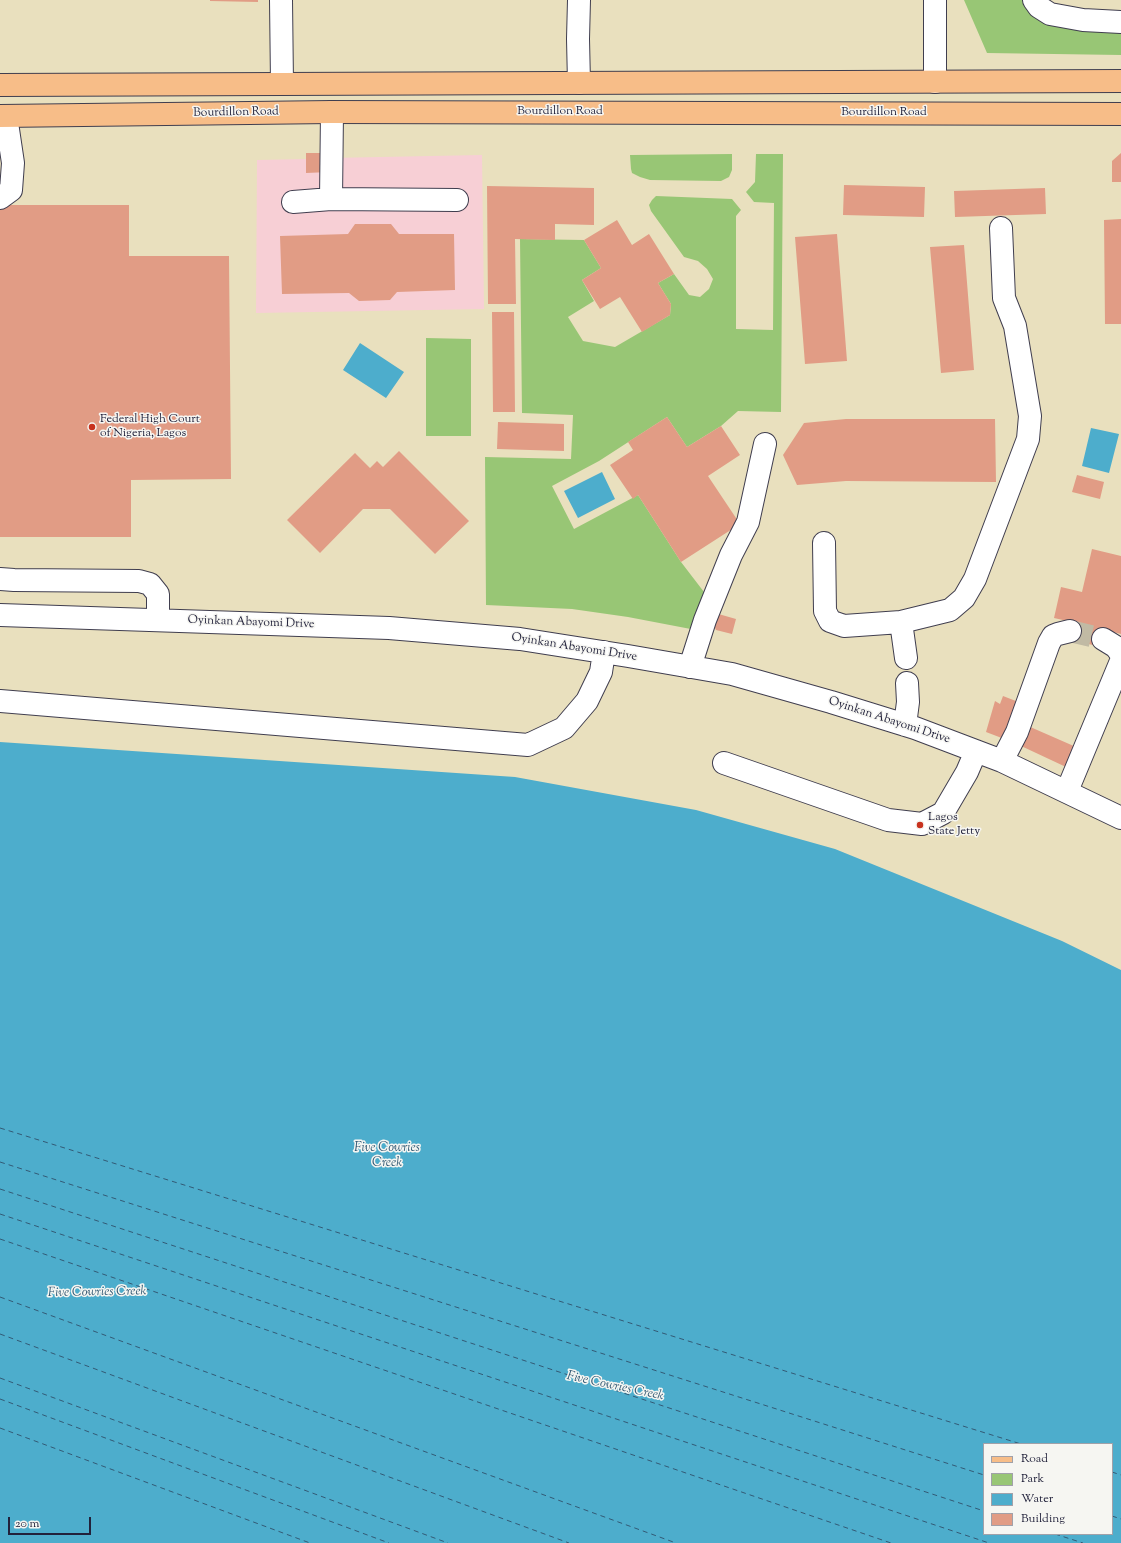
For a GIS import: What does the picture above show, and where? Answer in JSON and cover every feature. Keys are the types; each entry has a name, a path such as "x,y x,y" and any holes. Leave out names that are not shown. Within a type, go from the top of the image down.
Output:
{"main road":[{"path":"0,84 1121,81"},
{"name":"Bourdillon Road","path":"3,116 332,112 1121,114"}],"street":[{"path":"282,0 282,83"},
{"path":"579,0 579,82"},
{"path":"935,0 936,82"},
{"path":"1034,0 1039,6 1050,14 1083,20 1121,22"},
{"path":"331,199 332,112"},
{"path":"0,198 11,190 13,163 3,116"},
{"path":"293,202 331,199 457,200"},
{"path":"824,543 825,611 830,621 844,626 901,622 950,610 964,598 975,579 1028,439 1030,416 1015,326 1004,298 1001,228"},
{"path":"690,667 728,562 748,522 765,444"},
{"path":"0,579 139,581 150,584 158,594 158,620"},
{"name":"Oyinkan Abayomi Drive","path":"0,615 389,628 520,639 732,674 832,702 905,725 976,751 1002,761 1067,791 1121,818"},
{"path":"901,622 906,658"},
{"path":"1002,761 1017,732 1049,642 1053,636 1070,631"},
{"path":"1103,639 1116,647 1121,654"},
{"path":"0,701 528,745 564,728 587,701 601,672 604,652"},
{"path":"1067,791 1121,661"},
{"path":"905,725 908,702 907,683"},
{"path":"724,763 888,820 922,824 943,813 967,772 976,751"}],"shaded area":[{"path":"306,153 328,153 329,158 482,155 484,309 256,313 257,160 306,159"}],"green space":[{"path":"964,0 1025,0 1121,26 1121,55 987,53"},
{"path":"732,154 732,170 729,177 721,181 650,180 632,173 631,169 630,155"},
{"path":"756,154 783,154 781,412 738,411 721,426 687,447 667,417 599,461 552,486 574,529 638,495 681,562 704,592 696,630 628,617 572,609 486,605 485,457 571,459 573,415 522,413 520,239 584,240 601,268 582,280 594,301 568,317 583,341 615,347 670,315 671,304 658,283 674,274 689,295 700,297 709,289 713,279 707,269 698,261 684,257 651,211 649,205 652,200 656,196 732,199 741,210 736,216 736,329 773,330 774,203 754,202 746,192 755,182"},
{"path":"426,338 471,339 471,436 426,436"}],"water":[{"path":"360,343 404,372 386,398 343,370"},
{"path":"1091,428 1119,434 1109,473 1082,466"},
{"path":"602,472 615,499 578,518 564,491"},
{"name":"Five Cowries Creek","path":"0,742 515,777 696,810 835,849 1062,941 1121,970 1121,1543 0,1543"}],"building":[{"path":"258,0 258,2 210,1"},
{"path":"306,153 328,153 329,172 306,173"},
{"path":"1121,153 1121,182 1112,182 1112,161"},
{"path":"844,185 925,187 924,217 843,215"},
{"path":"487,186 594,188 594,225 555,224 555,240 515,239 516,304 488,304"},
{"path":"1045,188 1046,214 955,217 954,191"},
{"path":"0,205 129,205 129,256 229,256 231,479 131,480 131,537 0,537"},
{"path":"1121,219 1121,324 1105,324 1104,220"},
{"path":"617,220 632,245 649,234 674,274 658,283 671,304 670,315 642,332 620,297 600,309 582,280 601,268 584,240"},
{"path":"355,224 391,224 399,234 454,234 455,290 397,292 390,300 359,301 349,293 282,294 280,236 348,234"},
{"path":"837,234 847,361 805,364 795,237"},
{"path":"964,245 974,370 941,373 930,247"},
{"path":"492,312 514,312 515,412 493,412"},
{"path":"667,417 687,447 721,426 740,455 708,476 740,524 681,562 638,495 633,499 610,465 633,450 628,442"},
{"path":"846,419 995,419 996,482 846,481 797,485 783,455 804,423"},
{"path":"498,422 564,424 564,451 497,449"},
{"path":"399,451 469,521 435,554 390,509 363,509 320,553 287,520 355,453 370,468 377,461 383,467"},
{"path":"1077,475 1104,482 1100,499 1072,492"},
{"path":"1092,549 1121,556 1121,634 1105,630 1101,647 1068,639 1072,622 1054,618 1061,587 1082,592"},
{"path":"715,613 736,619 732,634 716,630 712,622"},
{"path":"1003,696 1021,703 1007,740 986,732 995,701 1000,704"},
{"path":"1028,726 1076,747 1066,767 1019,745"}],"ferry route":[{"path":"0,1128 1018,1443"},
{"path":"0,1162 983,1475"},
{"path":"0,1189 983,1511"},
{"path":"0,1214 989,1543"},
{"path":"0,1239 891,1543"},
{"path":"0,1297 676,1543"},
{"path":"0,1334 569,1543"},
{"path":"0,1378 448,1543"},
{"path":"0,1399 389,1543"},
{"path":"0,1428 310,1543"},
{"path":"1113,1472 1121,1475"},
{"path":"1113,1516 1121,1519"},
{"path":"1058,1535 1083,1543"}],"tunnel":[{"path":"1070,631 1103,639"}],"place":[{"name":"Federal High Court of Nigeria, Lagos","path":"92,427"},
{"name":"Lagos State Jetty","path":"920,825"}]}
